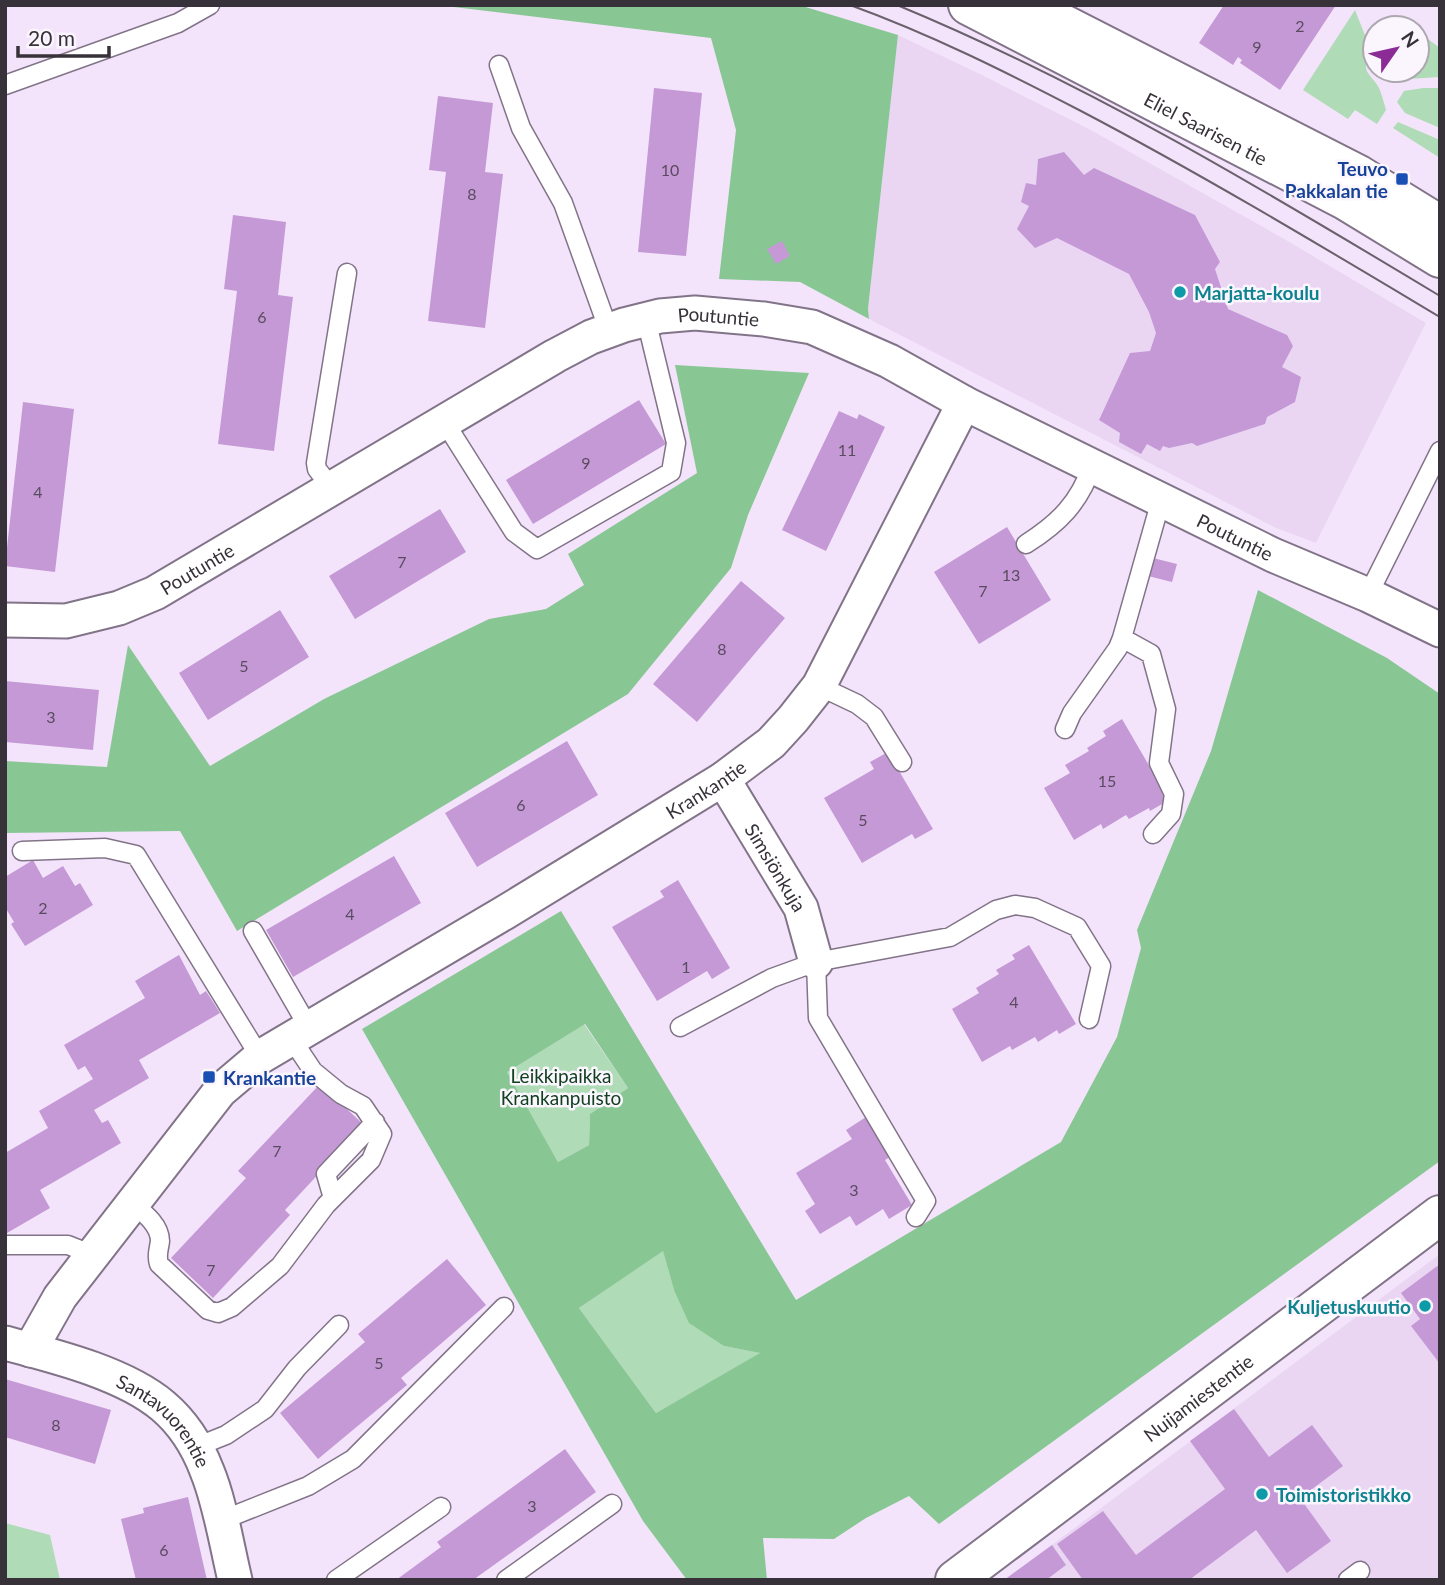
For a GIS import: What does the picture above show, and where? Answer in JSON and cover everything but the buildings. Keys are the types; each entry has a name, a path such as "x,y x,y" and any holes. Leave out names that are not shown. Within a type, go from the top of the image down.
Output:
{"main road":[{"name":"Eliel Saarisen tie","path":"968,5 1345,200 1440,258"},
{"name":"Eliel Saarisen tie","path":"1026,5 1359,175 1440,226"},
{"name":"Nuijamiestentie","path":"956,1580 1440,1214"}],"street":[{"name":"Poutuntie","path":"5,620 66,621 119,608 155,593 555,356 609,331 646,319 695,313 764,319 812,327 888,361 964,402 1273,555 1368,595 1440,630"},
{"name":"Krankantie","path":"18,1346 60,1297 220,1091 260,1057 504,913 723,779 771,743 819,685 964,402"},
{"name":"Simsiönkuja","path":"723,779 801,908 816,962"},
{"name":"Santavuorentie","path":"18,1346 95,1371 146,1393 182,1426 208,1473 235,1580"}],"lane":[{"path":"5,85 178,23 210,5"},
{"path":"499,65 521,128 563,203 609,331"},
{"path":"332,489 317,469 316,463 347,273"},
{"path":"444,421 514,533 537,549 671,472 676,443 646,319"},
{"path":"1368,595 1440,451"},
{"path":"1026,544 1051,528 1080,496 1092,466"},
{"path":"1065,729 1072,713 1118,648 1161,500"},
{"path":"1122,638 1151,654 1166,709 1159,763 1174,794 1171,814 1153,834"},
{"path":"819,685 857,704 874,717 902,762"},
{"path":"22,851 104,848 136,855 260,1057"},
{"path":"680,1027 772,978 816,962 950,937 996,910 1015,905 1035,908 1077,927 1101,966 1089,1018"},
{"path":"133,1204 158,1230 160,1242 156,1255 159,1264 208,1310 218,1313 232,1307 280,1266 333,1198 371,1160 383,1134 362,1106 341,1094 313,1071 300,1033 253,931"},
{"path":"816,962 818,1018 926,1201 916,1217"},
{"path":"5,1245 68,1245 93,1255"},
{"path":"220,1521 308,1486 353,1459 504,1307"},
{"path":"195,1447 226,1435 265,1409 297,1367 339,1325"},
{"path":"506,1580 612,1504"},
{"path":"336,1580 441,1507"}],"shaded area":[{"path":"898,35 1089,129 1426,323 1316,543 1276,528 869,319"},
{"path":"1440,1254 1440,1580 1005,1580"}],"green space":[{"path":"437,5 799,5 898,35 869,319 800,282 719,279 736,130 711,38"},
{"path":"1355,10 1361,25 1361,84 1376,84 1386,110 1377,124 1355,110 1348,119 1303,90"},
{"path":"1431,41 1440,48 1440,77 1431,78"},
{"path":"1440,88 1440,128 1405,113 1397,102 1404,91"},
{"path":"1398,122 1440,140 1440,158 1393,128"},
{"path":"675,365 809,373 748,515 731,568 628,694 237,931 180,831 5,833 5,761 107,767 128,645 210,766 324,699 489,619 546,609 584,585 568,554 697,473"},
{"path":"1258,590 1387,658 1440,694 1440,1161 939,1524 909,1496 866,1518 834,1539 763,1538 767,1580 687,1580 643,1521 362,1029 561,911 796,1300 1061,1142 1117,1037 1141,948 1137,930 1211,751","holes":["585,1024 628,1088 590,1114 589,1145 558,1162 507,1072","663,1251 674,1290 689,1323 724,1346 760,1353 656,1413 579,1308"]},
{"name":"Leikkipaikka Krankanpuisto","path":"584,1024 628,1088 590,1114 589,1145 558,1162 506,1072"},
{"path":"663,1250 674,1290 724,1346 761,1353 656,1413 579,1308"},
{"path":"5,1523 50,1535 60,1580 5,1580"}],"tram line":[{"path":"850,5 967,54 1127,135 1440,317"},
{"path":"897,5 1038,69 1174,140 1440,296"}],"place":[{"name":"Teuvo Pakkalan tie","path":"1402,179"},
{"name":"Marjatta-koulu","path":"1180,292"},
{"name":"Krankantie","path":"209,1077"},
{"name":"Kuljetuskuutio","path":"1425,1306"},
{"name":"Toimistoristikko","path":"1262,1494"}]}
